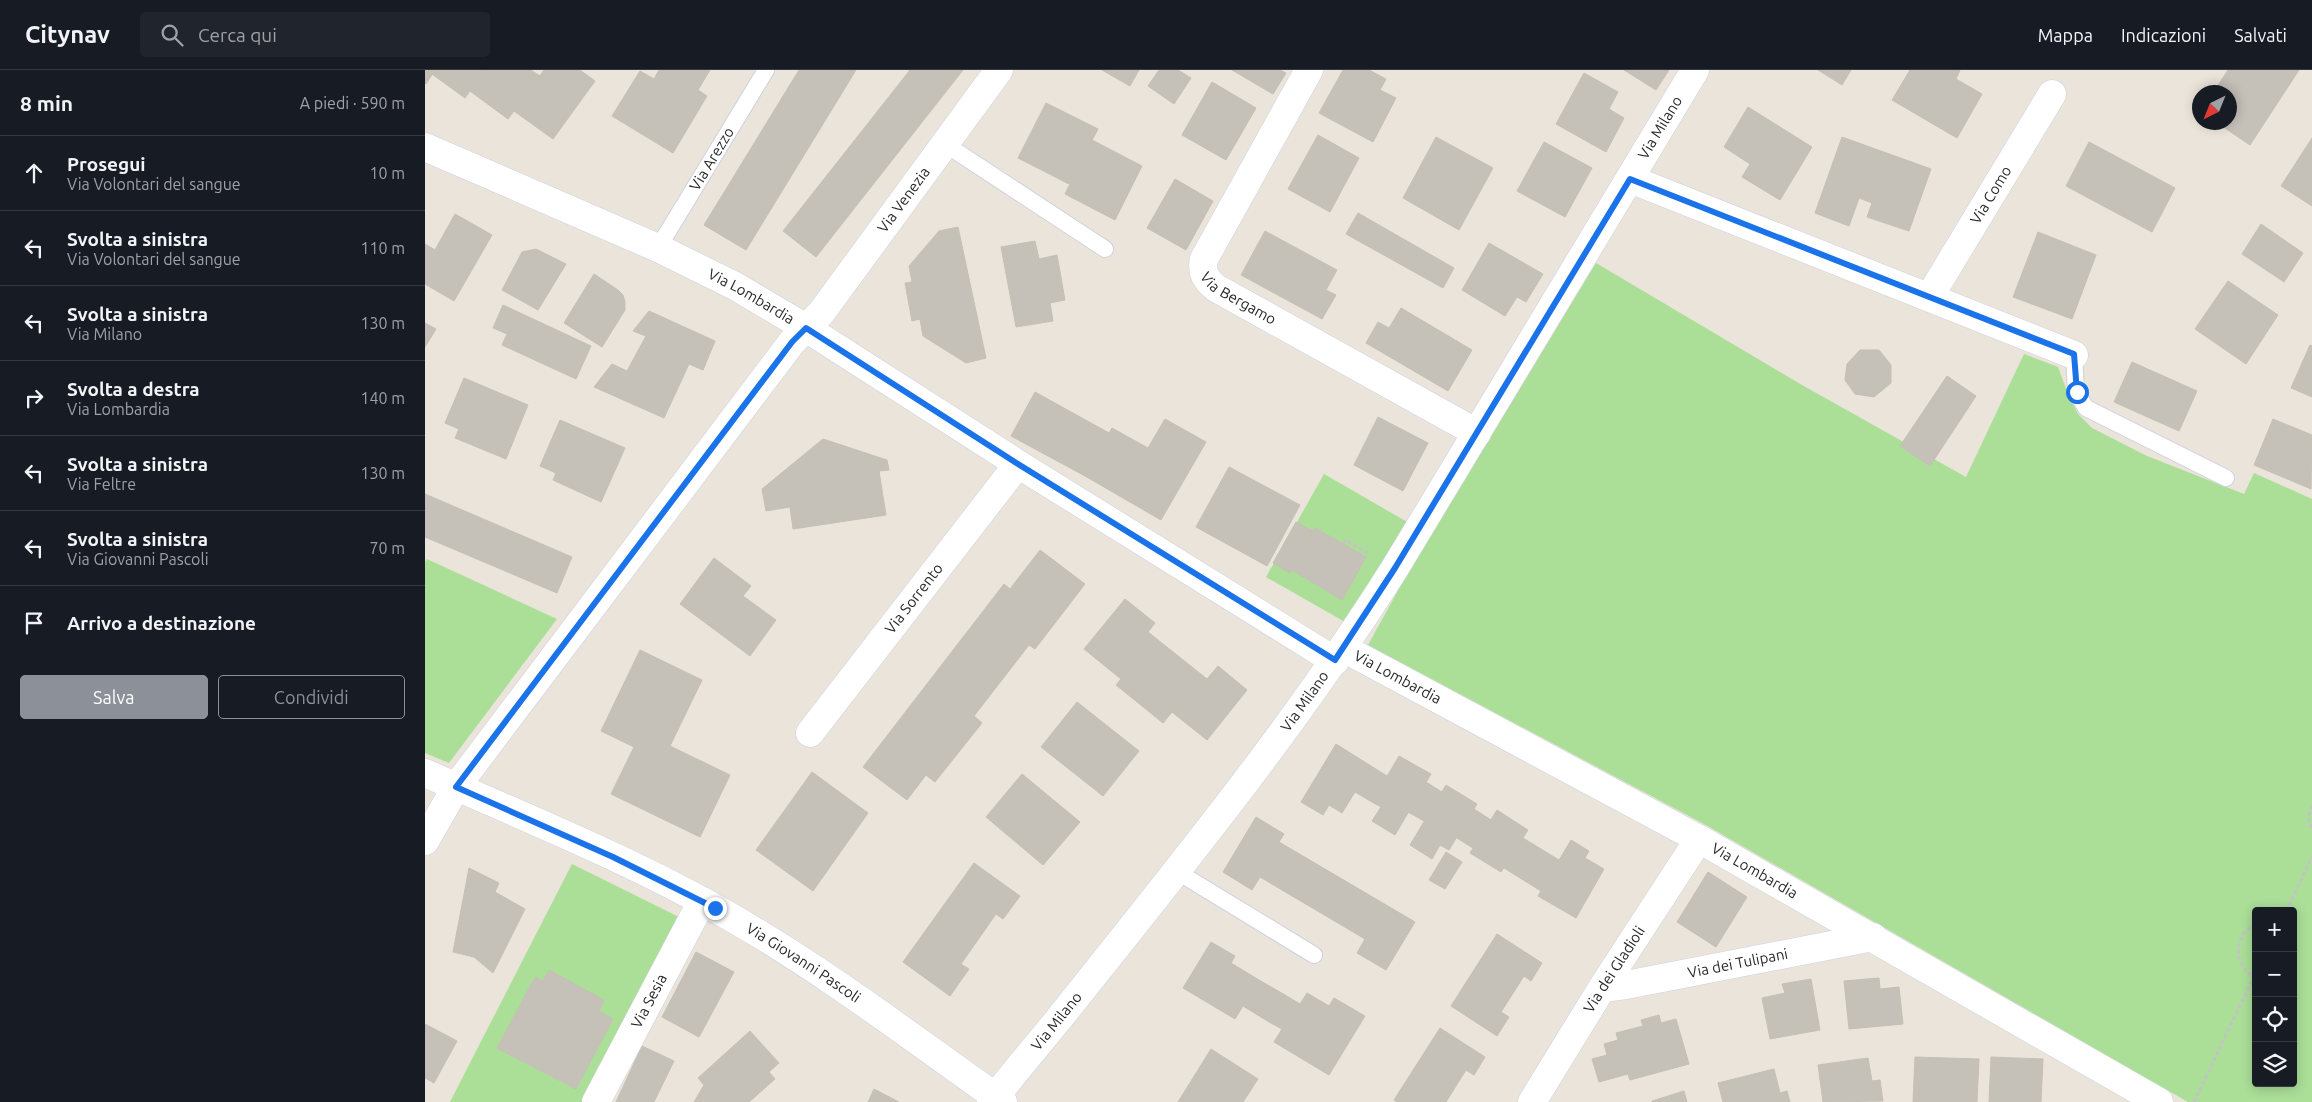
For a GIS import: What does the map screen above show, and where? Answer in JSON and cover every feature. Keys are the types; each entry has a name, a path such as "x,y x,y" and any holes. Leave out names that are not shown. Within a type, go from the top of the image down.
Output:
{"street":[{"name":"Via Venezia","path":"425,841 456,787 792,342 821,313 999,70"},
{"name":"Via Bergamo","path":"1309,70 1204,258 1203,272 1216,288 1477,433"},
{"name":"Via Milano","path":"996,1100 1177,871 1339,654 1395,568 1695,70"},
{"name":"Via Como","path":"1930,296 2052,94"},
{"name":"Via Lombardia","path":"425,147 658,248 735,286 806,328 1018,464 1339,654 1699,838 2159,1102"},
{"path":"1630,179 2074,354"},
{"name":"Via Sorrento","path":"809,733 1018,464"},
{"name":"Via Giovanni Pascoli","path":"425,773 613,857 750,928 815,970 996,1100"},
{"name":"Via dei Gladioli","path":"1532,1102 1602,988 1699,838"},
{"name":"Via Sesia","path":"596,1102 702,902"},
{"name":"Via dei Tulipani","path":"1602,988 1873,937"}],"lane":[{"name":"Via Arezzo","path":"658,248 766,70"},
{"path":"945,144 1105,249"},
{"path":"2074,354 2077,392 2086,408 2093,414 2226,478"},
{"path":"1177,871 1313,955"}],"path":[{"path":"1343,544 1345,540 1360,549"},
{"path":"2311,809 2309,823 2312,830"},
{"path":"2288,907 2312,857"},
{"path":"2252,927 2243,934 2239,943 2238,953 2245,971 2252,976"},
{"path":"2194,1102 2252,984"}],"green space":[{"path":"1596,263 1802,385 1966,477 2024,354 2058,367 2078,414 2092,428 2147,456 2244,494 2254,473 2312,499 2312,1102 2188,1102 1704,824 1368,645 1401,585"},
{"path":"1324,474 1409,523 1345,622 1266,577"},
{"path":"427,559 557,619 449,763 425,753 425,562"},
{"path":"572,864 681,918 585,1102 450,1102"}],"building":[{"path":"425,70 435,70 426,84 425,83"},
{"path":"435,70 486,70 465,98 432,74"},
{"path":"486,70 531,70 540,76 508,119 470,91"},
{"path":"544,70 580,70 595,81 553,139 514,111"},
{"path":"659,70 710,70 698,90 707,96 673,153 612,116 640,71 654,79"},
{"path":"799,70 856,70 746,250 704,225"},
{"path":"910,70 963,70 816,257 783,231"},
{"path":"1102,70 1139,70 1130,86"},
{"path":"1159,70 1178,70 1191,78 1174,104 1148,86"},
{"path":"1232,70 1280,70 1286,73 1273,94"},
{"path":"1343,70 1369,70 1386,79 1380,90 1396,98 1373,142 1319,113"},
{"path":"1624,70 1669,70 1656,90"},
{"path":"1818,70 1851,70 1842,85"},
{"path":"1910,70 1960,70 1956,79 1982,94 1957,138 1892,100"},
{"path":"2228,70 2299,70 2250,145 2228,130 2237,130 2237,85 2218,85"},
{"path":"1584,73 1618,92 1609,109 1624,118 1606,152 1556,124"},
{"path":"1212,82 1256,108 1226,160 1182,135"},
{"path":"1046,103 1098,129 1069,184 1018,158"},
{"path":"1748,107 1812,147 1780,200 1742,177 1750,164 1724,147"},
{"path":"1318,135 1359,158 1330,212 1288,189"},
{"path":"1436,137 1493,168 1459,230 1403,198"},
{"path":"1842,137 1931,169 1909,231 1867,217 1872,203 1859,198 1849,226 1815,213"},
{"path":"2312,138 2312,206 2281,186"},
{"path":"1092,140 1142,166 1115,220 1065,194"},
{"path":"1544,142 1592,168 1565,217 1517,191"},
{"path":"2089,142 2175,188 2152,232 2066,186"},
{"path":"1175,179 1213,201 1186,250 1147,228"},
{"path":"1358,213 1454,268 1443,288 1346,234"},
{"path":"455,214 492,235 454,301 425,284 425,244 435,250"},
{"path":"2261,224 2303,253 2284,282 2242,254"},
{"path":"958,227 986,358 966,363 923,336 920,319 912,321 905,283 912,282 909,266 939,231"},
{"path":"1265,231 1337,270 1326,290 1336,295 1322,319 1241,275"},
{"path":"2038,232 2096,255 2072,319 2013,297"},
{"path":"1035,241 1039,259 1057,255 1065,300 1050,303 1053,321 1016,327 1001,247"},
{"path":"1489,243 1543,274 1526,302 1517,297 1505,316 1462,290"},
{"path":"536,249 566,264 538,310 502,290 522,252"},
{"path":"594,274 618,290 623,295 625,302 625,310 602,347 564,323"},
{"path":"2228,281 2278,315 2246,364 2195,329"},
{"path":"503,305 591,346 576,379 502,345 507,334 493,328"},
{"path":"1401,308 1472,350 1448,391 1366,343 1378,322 1389,328"},
{"path":"649,311 715,341 703,370 689,364 664,418 594,387 612,364 627,371 646,336 633,331"},
{"path":"425,323 436,329 425,347"},
{"path":"2310,345 2312,346 2312,397 2291,388"},
{"path":"1860,350 1879,350 1891,365 1891,383 1874,397 1855,394 1845,380 1847,364"},
{"path":"2132,362 2197,391 2179,431 2114,402"},
{"path":"1947,376 1976,396 1930,466 1900,446"},
{"path":"464,378 528,405 506,459 455,438 459,429 445,423"},
{"path":"1035,392 1109,433 1085,476 1011,436"},
{"path":"1378,417 1428,443 1403,491 1354,465"},
{"path":"1165,419 1206,442 1161,520 1085,476 1112,428 1148,448"},
{"path":"2273,419 2312,435 2311,489 2254,465"},
{"path":"560,420 625,448 601,502 553,480 556,473 540,466"},
{"path":"823,439 887,460 889,470 879,471 886,515 793,529 790,507 766,511 762,489"},
{"path":"1229,467 1300,505 1267,566 1196,527"},
{"path":"425,494 572,557 557,593 425,537"},
{"path":"1296,522 1313,531 1290,573 1273,563"},
{"path":"1315,528 1366,557 1342,600 1292,570"},
{"path":"1040,550 1085,584 1035,649 1029,645 974,716 982,723 935,782 926,775 907,800 863,767 1004,584 1010,589"},
{"path":"714,558 751,586 743,596 776,620 750,656 680,604"},
{"path":"1125,599 1155,623 1148,632 1207,679 1218,666 1247,690 1207,740 1172,712 1163,723 1116,685 1121,679 1084,649"},
{"path":"640,650 702,680 670,746 730,775 700,837 611,794 634,747 601,731"},
{"path":"1077,702 1139,751 1103,796 1041,747"},
{"path":"1336,744 1371,766 1342,813 1329,805 1323,815 1301,802"},
{"path":"1399,756 1431,774 1395,835 1372,821 1381,807 1372,802"},
{"path":"1371,766 1387,776 1372,802 1355,792"},
{"path":"812,772 868,813 813,891 756,850"},
{"path":"1022,774 1080,822 1043,865 986,817"},
{"path":"1426,782 1442,792 1424,821 1408,812"},
{"path":"1446,785 1477,804 1449,850 1440,845 1432,859 1410,845"},
{"path":"1474,809 1491,820 1473,848 1457,838"},
{"path":"1497,810 1528,830 1501,872 1470,853"},
{"path":"1256,817 1284,834 1279,842 1415,922 1386,970 1357,953 1365,939 1260,877 1252,890 1223,872"},
{"path":"1523,838 1559,860 1541,891 1504,868"},
{"path":"1571,840 1589,851 1585,858 1604,869 1576,918 1538,896"},
{"path":"1446,852 1462,862 1445,889 1429,880"},
{"path":"974,863 1020,896 1003,919 996,914 961,964 969,969 950,996 903,962"},
{"path":"469,868 499,883 495,892 525,909 493,973 474,957 453,952"},
{"path":"1708,872 1747,897 1716,947 1677,922"},
{"path":"1497,934 1542,963 1531,981 1524,976 1501,1012 1509,1017 1497,1036 1451,1006"},
{"path":"1211,942 1235,956 1231,963 1259,980 1235,1019 1183,988"},
{"path":"696,952 734,972 699,1037 662,1017"},
{"path":"549,970 604,1000 599,1011 613,1019 576,1089 497,1048 535,977 543,981"},
{"path":"1879,978 1880,989 1899,987 1903,1024 1849,1029 1844,981"},
{"path":"1811,979 1820,1030 1770,1039 1762,998 1785,993 1782,984"},
{"path":"1259,980 1285,995 1269,1022 1243,1006"},
{"path":"1307,993 1329,1006 1334,998 1365,1016 1329,1075 1274,1042 1282,1029 1269,1022 1285,995 1300,1004"},
{"path":"1659,1015 1661,1023 1676,1019 1689,1064 1630,1080 1628,1074 1599,1082 1592,1059 1607,1055 1604,1044 1618,1040 1616,1033 1643,1026 1641,1020"},
{"path":"425,1024 457,1041 434,1083 425,1078"},
{"path":"1440,1028 1485,1057 1474,1075 1466,1070 1446,1102 1397,1102 1394,1100"},
{"path":"750,1031 779,1063 769,1072 775,1079 749,1102 694,1102 704,1085 698,1078"},
{"path":"642,1046 674,1061 654,1102 616,1102"},
{"path":"1211,1049 1258,1079 1243,1102 1178,1102"},
{"path":"1915,1057 1979,1059 1977,1102 1913,1102"},
{"path":"1991,1057 2043,1059 2041,1102 1989,1102"},
{"path":"1868,1058 1872,1081 1880,1080 1883,1101 1823,1102 1818,1065"},
{"path":"1774,1069 1780,1093 1787,1091 1790,1102 1723,1102 1718,1083"},
{"path":"874,1089 899,1102 868,1102"},
{"path":"1684,1091 1687,1102 1652,1102 1652,1101"}],"route":[{"path":"715,908 613,857 456,787 792,342 806,328 1018,464 1335,660 1395,568 1630,179 2074,354 2077,392"}]}
